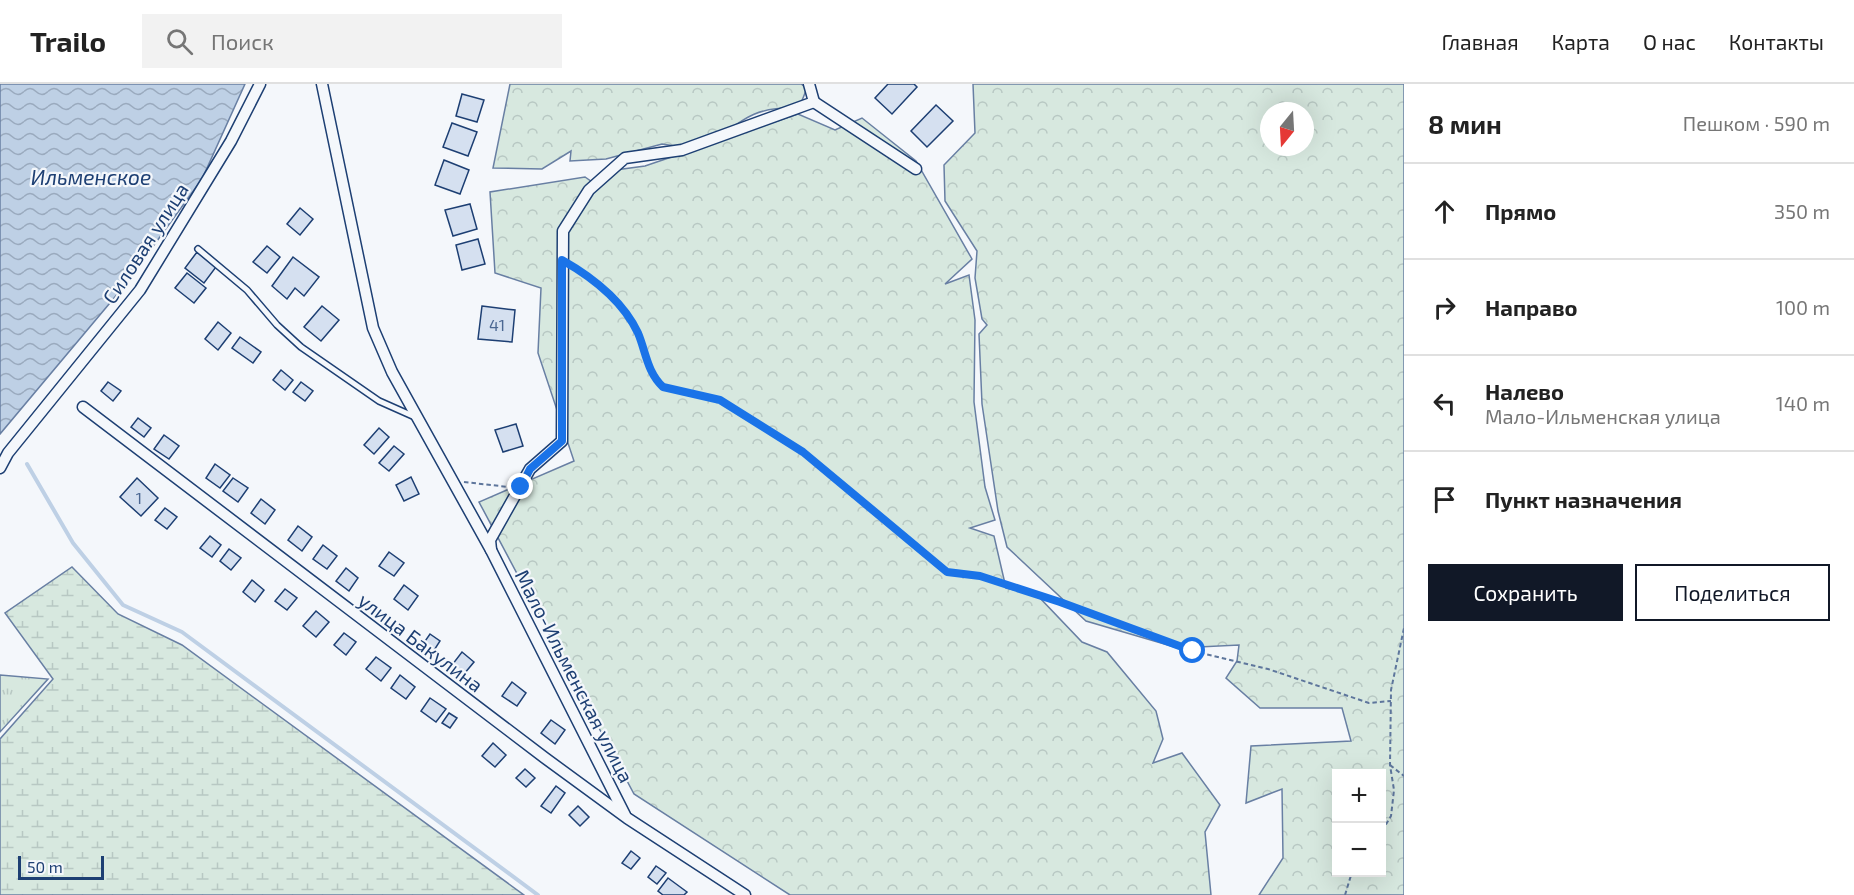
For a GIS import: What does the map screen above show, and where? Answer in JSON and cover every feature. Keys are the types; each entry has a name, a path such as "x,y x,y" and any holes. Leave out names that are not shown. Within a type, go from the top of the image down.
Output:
{"street":[{"name":"Силовая улица","path":"0,468 8,453 140,291 231,141 260,84"},
{"name":"Мало-Ильменская улица","path":"322,84 373,328 416,418 491,550 627,818"},
{"path":"809,84 814,102 916,170"},
{"path":"491,550 489,540 530,469 562,441 563,231 589,190 625,158 682,150 814,102"},
{"name":"улица Бакулина","path":"83,407 526,744 627,818 745,895"}],"lane":[{"path":"198,249 247,290 277,325 301,347 379,401 416,418"}],"path":[{"path":"562,260 593,277 613,299 637,332 648,365 663,387 720,400 803,452 947,572 980,576 1060,602 1193,651 1269,669 1369,703 1391,701"},
{"path":"451,480 492,486 521,487"},
{"path":"1386,824 1391,816 1394,790 1390,765 1391,701 1396,657 1404,628"},
{"path":"1390,765 1404,776"},
{"path":"1345,895 1351,877"}],"green space":[{"path":"510,84 801,84 807,88 799,108 771,109 750,116 710,144 798,114 835,130 862,118 916,161 972,259 945,284 969,275 975,320 974,402 985,487 995,520 970,528 994,536 1006,588 1037,595 1082,642 1107,652 1156,711 1163,739 1153,763 1182,753 1220,805 1205,832 1211,895 790,895 634,794 479,502 574,461 538,353 541,288 495,273 490,192 585,177 598,186 608,171 645,166 695,149 662,144 606,159 570,161 571,151 542,169 493,168"},
{"path":"973,84 1404,84 1404,895 1259,895 1283,858 1282,789 1246,803 1251,746 1351,741 1342,708 1260,708 1226,678 1237,661 1239,645 1178,648 1086,621 1007,547 998,511 982,404 979,334 987,325 982,319 975,278 977,251 945,201 944,165 975,133"},
{"path":"72,567 118,614 182,645 524,895 0,895 0,739 53,679 5,613"},
{"path":"0,675 48,679 0,732"}],"water":[{"name":"Ильменское","path":"0,84 245,84 202,179 125,285 0,434"}],"building":[{"path":"888,84 914,84 917,87 892,114 875,98"},
{"path":"462,94 484,100 477,122 456,116"},
{"path":"936,105 953,121 927,147 911,131"},
{"path":"452,123 477,132 468,156 443,147"},
{"path":"444,160 469,170 460,194 435,185"},
{"path":"470,204 477,229 453,236 445,210"},
{"path":"300,208 313,219 300,235 287,224"},
{"path":"478,239 485,264 462,270 456,245"},
{"path":"267,246 280,257 267,273 253,262"},
{"path":"197,252 216,267 204,283 185,268"},
{"path":"293,257 319,277 304,296 295,288 287,299 272,286"},
{"path":"187,273 206,288 194,303 175,288"},
{"path":"322,306 339,320 321,341 304,327"},
{"path":"482,306 515,310 512,342 478,339"},
{"path":"218,322 231,333 218,350 205,339"},
{"path":"240,337 261,352 253,363 232,348"},
{"path":"281,370 293,380 285,390 273,380"},
{"path":"108,382 121,391 113,401 101,391"},
{"path":"301,382 313,391 305,401 293,392"},
{"path":"138,418 151,428 144,437 131,427"},
{"path":"516,424 523,446 503,452 495,430"},
{"path":"379,428 389,437 374,454 364,445"},
{"path":"164,435 179,446 169,459 154,449"},
{"path":"394,446 404,454 389,471 379,463"},
{"path":"215,464 230,475 220,488 206,478"},
{"path":"411,477 419,494 404,501 396,485"},
{"path":"137,478 158,498 141,516 120,497"},
{"path":"233,478 248,488 238,502 223,491"},
{"path":"261,499 275,510 265,524 251,513"},
{"path":"165,508 177,517 167,529 155,520"},
{"path":"298,526 312,537 302,551 288,540"},
{"path":"210,536 221,545 212,557 200,548"},
{"path":"323,545 337,556 327,569 313,559"},
{"path":"229,549 241,558 231,570 220,561"},
{"path":"389,552 404,563 394,576 379,566"},
{"path":"346,568 358,578 349,591 336,581"},
{"path":"252,580 264,590 255,602 243,592"},
{"path":"404,585 418,596 408,610 394,599"},
{"path":"285,589 297,598 287,610 275,601"},
{"path":"316,611 329,622 316,637 303,626"},
{"path":"344,633 356,642 346,655 334,645"},
{"path":"430,634 440,641 433,652 423,644"},
{"path":"462,652 474,662 464,674 452,665"},
{"path":"376,657 391,668 381,681 366,669"},
{"path":"400,675 415,687 406,699 391,688"},
{"path":"512,682 526,693 517,706 502,696"},
{"path":"430,698 446,709 436,722 421,711"},
{"path":"449,713 457,718 450,728 442,723"},
{"path":"551,720 565,730 555,744 541,733"},
{"path":"493,743 506,755 495,767 482,756"},
{"path":"525,769 535,778 526,787 516,778"},
{"path":"556,786 565,793 551,813 541,806"},
{"path":"578,806 589,817 580,826 569,815"},
{"path":"631,851 640,858 631,869 622,863"},
{"path":"656,866 666,873 657,884 648,877"},
{"path":"668,878 687,892 684,895 663,895 658,891"}],"waterway":[{"path":"27,464 73,543 123,605 182,632 538,895"}],"route":[{"path":"521,487 530,469 562,441 562,260 593,277 613,299 637,332 648,365 663,387 720,400 803,452 947,572 980,576 1060,602 1193,651"}]}
